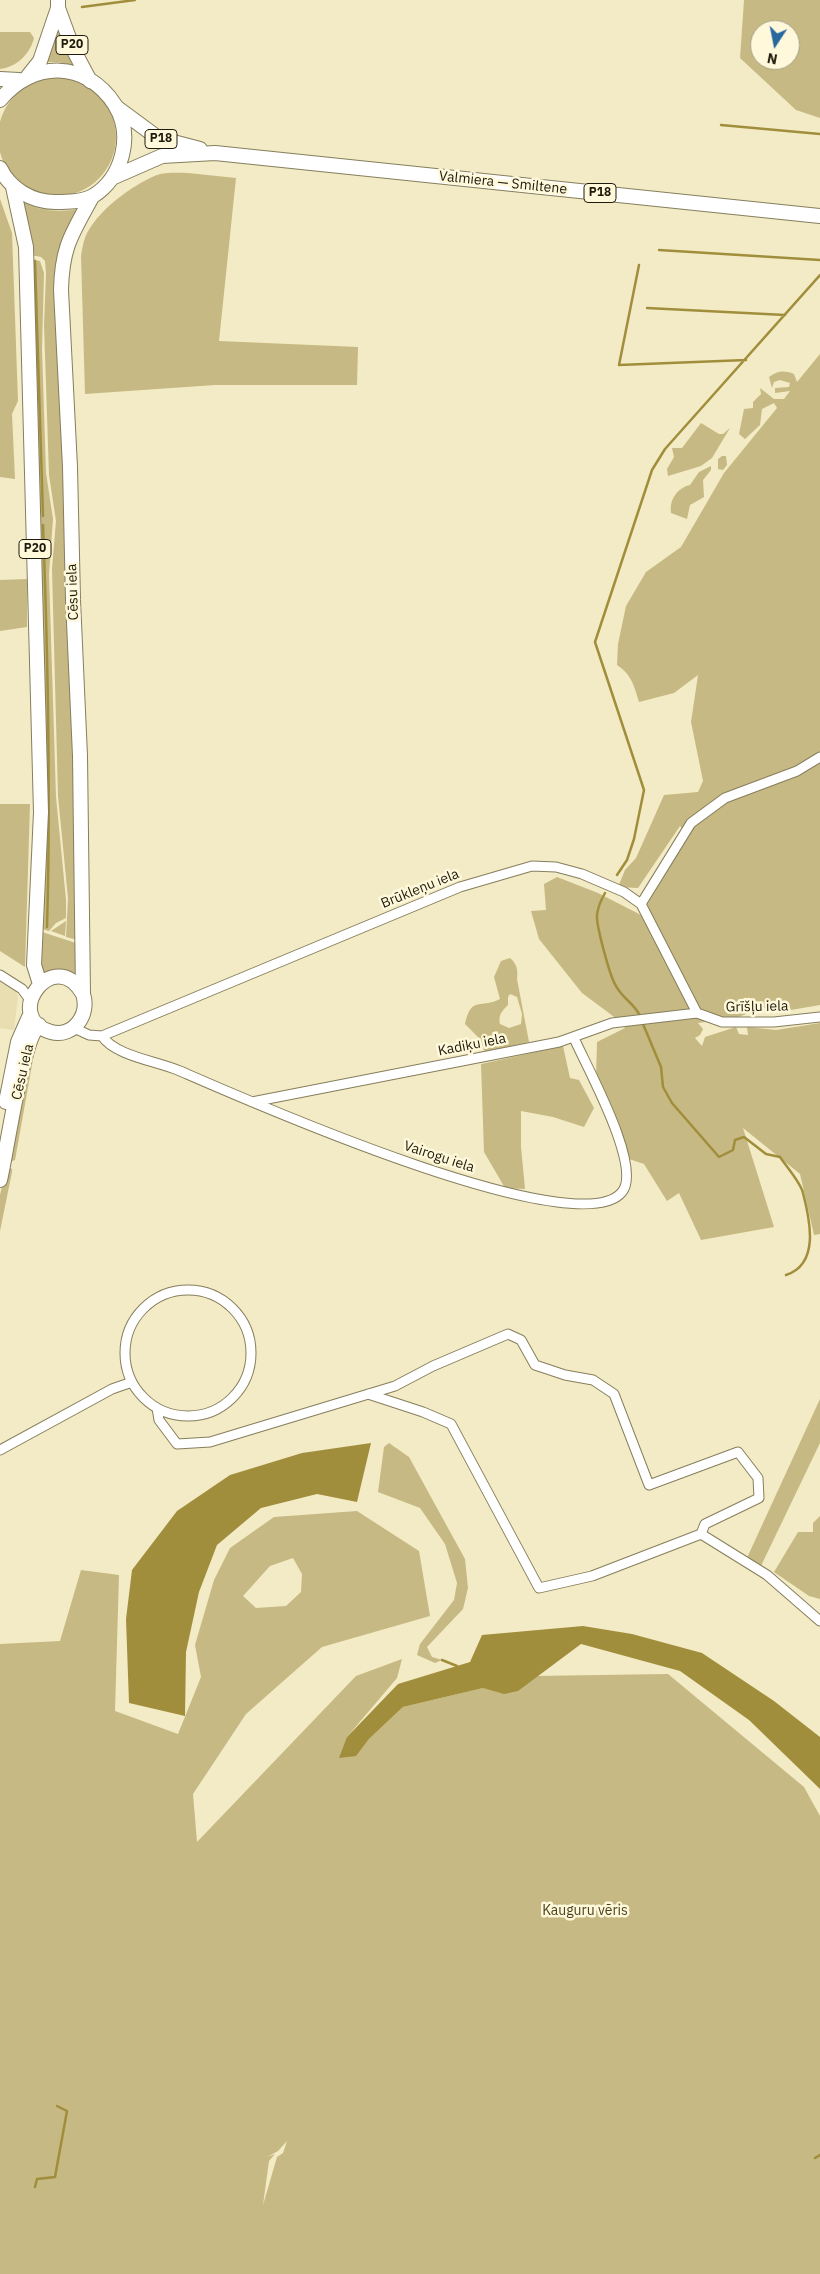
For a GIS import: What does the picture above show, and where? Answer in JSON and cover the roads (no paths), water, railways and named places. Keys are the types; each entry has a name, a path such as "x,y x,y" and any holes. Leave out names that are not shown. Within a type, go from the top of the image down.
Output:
{"main road":[{"name":"P20","path":"24,78 40,61 58,4"},
{"name":"P20","path":"58,4 74,49 90,81"},
{"name":"P18","path":"0,79 24,78 42,71 55,70 68,71 90,81 105,93 116,106 122,128 123,148 120,163 114,177 92,196 71,202 48,202 29,197 13,187 0,168"},
{"path":"0,100 24,78"},
{"name":"Valmiera — Smiltene","path":"116,106 158,138 215,153 820,216"},
{"name":"Valmiera — Smiltene","path":"114,177 162,156 215,153"},
{"name":"P20","path":"13,187 26,252 34,521 41,812 34,996"},
{"name":"Cēsu iela","path":"0,1180 26,1052 33,1030 39,1025 52,1032 60,1033 78,1023 85,1007 83,994 80,756 61,269 65,248 74,227 92,196"},
{"path":"39,1025 34,996 52,978 64,978 76,984 83,994"},
{"name":"Cēsu iela","path":"0,1136 18,1042 34,996"}],"street":[{"path":"641,904 691,823 725,798 797,771 820,757"},
{"name":"Brūkleņu iela","path":"100,1036 460,888 532,866 556,867 582,874 624,892 641,904 697,1013"},
{"path":"0,974 22,985 34,996"},
{"name":"Grīšļu iela","path":"697,1013 722,1022 774,1022 820,1017"},
{"name":"Kadiķu iela","path":"252,1102 574,1038 602,1025 697,1013"},
{"path":"78,1023 88,1035 100,1036"},
{"name":"Vairogu iela","path":"100,1036 107,1044 128,1053 174,1068 252,1102 365,1147 521,1197 576,1203 613,1200 623,1192 625,1186 626,1168 624,1156 616,1129 574,1038"},
{"path":"182,1290 202,1291 221,1298 236,1311 247,1328 252,1344 251,1362 246,1379 237,1394 224,1406 208,1413 190,1416 173,1414 157,1408 146,1400 132,1382 125,1359 126,1339 134,1320 146,1305 163,1295 182,1290"},
{"path":"157,1408 159,1420 177,1444 210,1442 367,1394 395,1386 433,1366 508,1334 521,1340 535,1365 565,1375 593,1380 614,1394 649,1485 738,1452 758,1478 759,1498 705,1524 700,1534 592,1576 539,1588 451,1424 423,1412 367,1394"},
{"path":"0,1450 112,1389 132,1382"},
{"path":"700,1534 767,1575 820,1621"}],"waterway":[{"path":"82,7 135,0"},
{"path":"721,125 820,134"},
{"path":"659,250 820,260"},
{"path":"35,261 43,516"},
{"path":"639,265 619,365 746,360"},
{"path":"617,875 627,860 634,839 644,790 595,642 652,470 665,449 820,275"},
{"path":"647,308 785,315"},
{"path":"43,525 49,826 47,927"},
{"path":"605,893 598,909 597,921 607,962 613,981 640,1016"},
{"path":"643,1024 661,1067 663,1087 672,1103 719,1157 733,1150 735,1140 744,1137 766,1154 780,1157 799,1184 808,1216 810,1240 804,1261 797,1269 786,1275"},
{"path":"442,1660 457,1666"},
{"path":"35,2187 37,2179 55,2177 67,2111 57,2106"},
{"path":"815,2158 820,2155"}],"park label":[{"name":"Kauguru vēris","path":"585,1911"}]}
